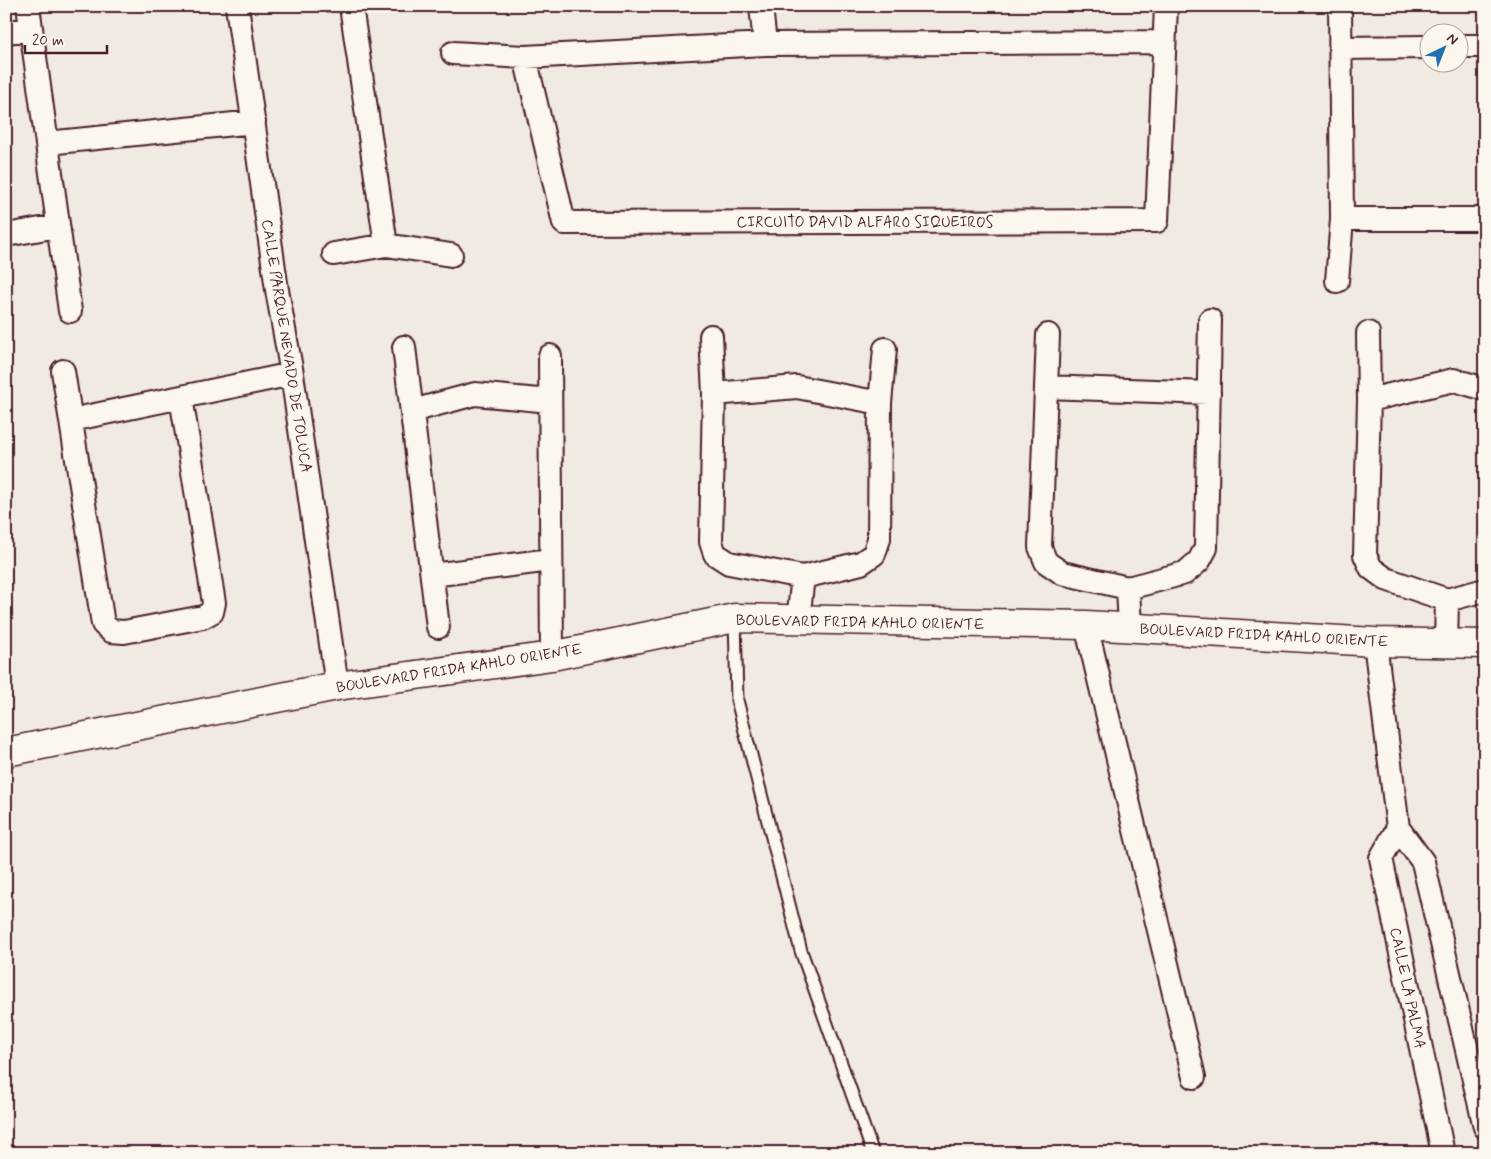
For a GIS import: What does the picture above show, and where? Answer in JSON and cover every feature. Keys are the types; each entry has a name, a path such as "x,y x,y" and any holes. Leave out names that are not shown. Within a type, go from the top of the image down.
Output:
{"street":[{"path":"28,6 70,311"},
{"name":"CALLE PARQUE NEVADO DE TOLUCA","path":"237,6 277,290 292,374 338,686"},
{"path":"351,6 386,246"},
{"path":"761,6 765,44"},
{"name":"CIRCUITO DAVID ALFARO SIQUEIROS","path":"525,57 564,223 1157,221 1166,6"},
{"path":"1337,281 1342,219 1340,6"},
{"path":"6,32 31,29"},
{"path":"453,52 525,57 765,44 1164,42"},
{"path":"1468,46 1485,46"},
{"path":"1340,48 1418,47"},
{"path":"47,143 254,122"},
{"path":"1342,219 1485,220"},
{"path":"6,235 58,226"},
{"path":"334,254 386,246 451,255"},
{"path":"1048,335 1040,547 1046,562 1062,573 1128,588 1185,573 1199,561 1206,548 1210,320"},
{"path":"1368,333 1369,400 1365,555 1371,568 1386,579 1447,600 1485,590"},
{"path":"711,336 714,394 711,542 715,554 728,563 803,576 861,563 874,554 879,538 880,403 886,349"},
{"path":"404,347 438,627"},
{"path":"550,356 552,656"},
{"path":"63,371 103,624 111,631 124,632 202,617 212,612 214,603 181,397"},
{"path":"71,420 292,374"},
{"path":"1369,400 1454,380 1485,389"},
{"path":"714,394 797,387 880,403"},
{"path":"1046,388 1209,394"},
{"path":"412,410 475,394 550,401"},
{"path":"432,575 551,560"},
{"path":"798,620 803,576"},
{"path":"1128,588 1130,628"},
{"path":"1446,644 1447,600"},
{"name":"BOULEVARD FRIDA KAHLO ORIENTE","path":"6,752 338,686 552,656 735,618 1086,625 1375,642 1485,644"},
{"path":"1086,625 1194,1077"},
{"path":"1375,642 1398,828 1423,862 1485,1127"},
{"name":"CALLE LA PALMA","path":"1398,828 1381,858 1440,1152"}],"lane":[{"path":"735,618 737,700 801,951 873,1153"}]}
